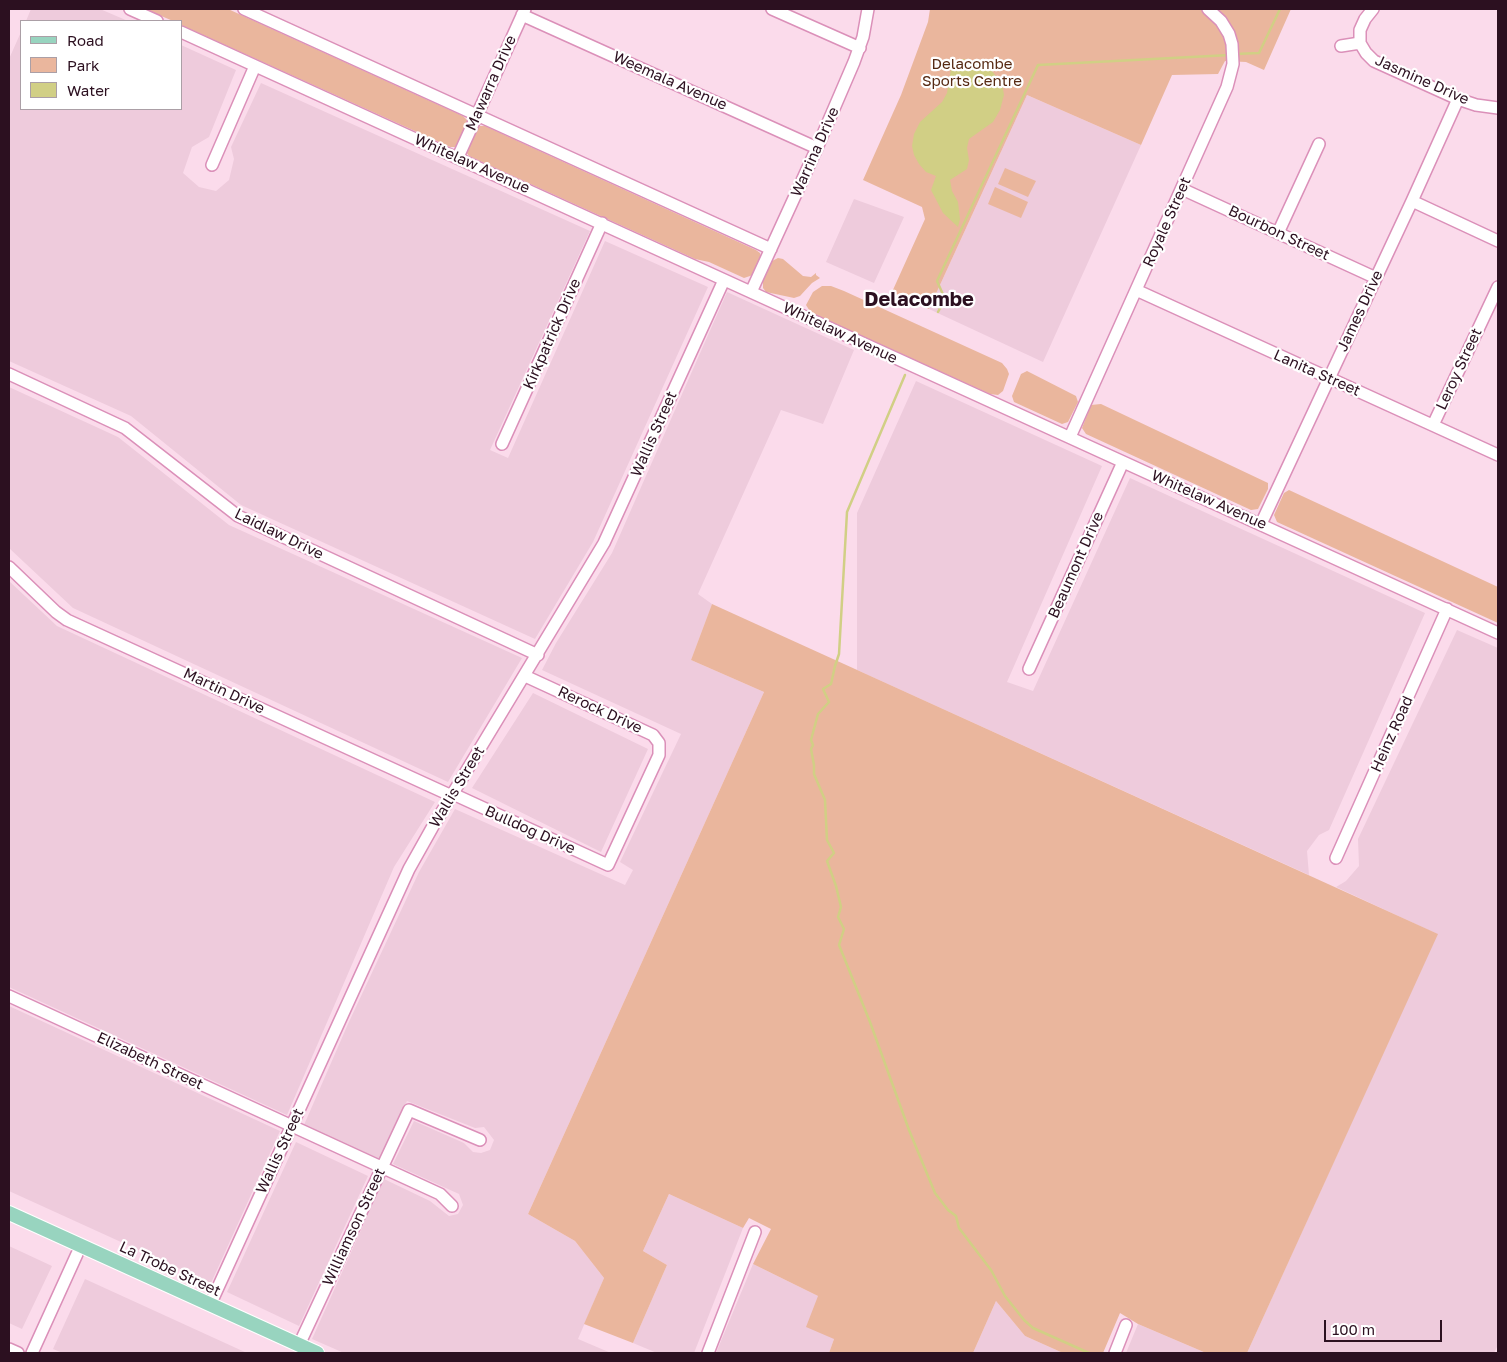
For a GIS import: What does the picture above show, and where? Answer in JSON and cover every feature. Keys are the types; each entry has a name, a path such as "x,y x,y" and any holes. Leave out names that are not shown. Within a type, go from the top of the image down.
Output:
{"main road":[{"name":"La Trobe Street","path":"9,1212 79,1250"},
{"name":"La Trobe Street","path":"9,1222 79,1250 296,1350 317,1353"}],"street":[{"path":"130,9 155,20"},
{"path":"244,9 770,249"},
{"path":"772,9 860,48"},
{"name":"Warrina Drive","path":"751,292 817,148 860,48 868,9"},
{"name":"Royale Street","path":"1070,437 1226,89 1233,64 1232,44 1218,18 1208,9"},
{"name":"Jasmine Drive","path":"1373,9 1365,19 1360,30 1360,43 1374,61 1458,99 1476,105 1498,108"},
{"name":"Mawarra Drive","path":"458,157 524,12"},
{"name":"Weemala Avenue","path":"524,12 817,148"},
{"name":"Whitelaw Avenue","path":"182,32 1498,633"},
{"path":"1341,46 1360,43"},
{"path":"212,165 255,66"},
{"name":"James Drive","path":"1261,524 1412,202 1458,99"},
{"path":"1278,233 1318,144"},
{"name":"Bourbon Street","path":"1182,189 1376,278"},
{"path":"1412,202 1498,241"},
{"name":"Kirkpatrick Drive","path":"502,444 602,223"},
{"name":"Wallis Street","path":"208,1309 409,869 604,543 724,280"},
{"name":"Leroy Street","path":"1433,425 1498,287"},
{"name":"Lanita Street","path":"1136,290 1498,455"},
{"name":"Laidlaw Drive","path":"9,374 125,428 238,516 538,655"},
{"name":"Beaumont Drive","path":"1029,668 1123,462"},
{"name":"Martin Drive","path":"9,567 56,612 67,620 452,795"},
{"name":"Heinz Road","path":"1336,858 1447,609"},
{"name":"Rerock Drive","path":"525,676 653,735 660,743 659,755 608,865"},
{"name":"Bulldog Drive","path":"452,795 608,865"},
{"name":"Elizabeth Street","path":"9,996 440,1194 452,1206"},
{"name":"Williamson Street","path":"296,1350 409,1110 480,1140"},
{"path":"708,1353 756,1232"},
{"path":"32,1353 79,1250"},
{"path":"1115,1353 1126,1325"},
{"path":"9,1349 18,1353"}],"shaded area":[{"path":"31,9 100,9 126,20 26,20"},
{"path":"20,34 20,110 182,110 182,45 236,70 209,137 192,147 183,173 199,187 216,191 229,180 234,159 231,147 261,83 590,231 490,450 508,458 605,241 708,287 593,542 535,639 241,505 131,416 9,361 9,59"},
{"path":"1027,95 1141,145 1043,362 929,309"},
{"path":"854,199 904,217 874,283 826,262"},
{"path":"727,292 854,350 823,424 781,410 698,594 712,604 691,660 764,692 528,1214 575,1241 604,1278 578,1339 611,1353 344,1353 312,1339 384,1179 430,1201 449,1216 458,1214 463,1205 459,1194 393,1164 414,1121 464,1143 473,1152 481,1153 490,1150 494,1140 484,1127 475,1128 407,1101 380,1159 304,1125 348,1024 419,872 455,809 625,885 633,870 620,862 681,734 542,670 556,643 612,553"},
{"path":"916,381 1102,466 1007,682 1033,691 1130,478 1425,613 1329,830 1319,835 1307,851 1309,875 857,670 857,513"},
{"path":"9,387 118,437 229,525 522,658 448,782 73,608 9,548"},
{"path":"9,581 57,626 435,802 394,867 287,1115 9,987"},
{"path":"1457,630 1498,648 1498,1345 1494,1353 1247,1353 1437,934 1336,887 1346,881 1359,866 1358,839"},
{"path":"533,693 648,749 601,852 472,788"},
{"path":"9,1006 280,1131 211,1283 9,1191"},
{"path":"296,1142 368,1176 299,1326 227,1292"},
{"path":"669,1194 743,1228 694,1353 657,1353 633,1343 667,1265 643,1251"},
{"path":"9,1246 52,1266 22,1329 9,1323"},
{"path":"753,1264 818,1296 834,1339 829,1353 716,1353"},
{"path":"85,1279 247,1353 63,1353 53,1349"},
{"path":"996,1301 1025,1336 1063,1353 973,1353"},
{"path":"1138,1324 1206,1353 1126,1353"}],"green space":[{"path":"145,9 228,9 463,116 467,120 467,124 458,144 455,147 450,147 182,25 182,20 171,20"},
{"name":"Delacombe Sports Centre","path":"930,9 1291,9 1264,70 1246,62 1225,61 1218,74 1172,75 1141,145 1027,95 929,309 892,292 925,219 922,207 863,180 901,95 928,22"},
{"path":"485,126 756,250 760,253 761,257 753,275 744,278 709,262 695,259 469,156 466,152 476,128"},
{"path":"1005,168 1036,181 1028,197 998,184"},
{"path":"995,187 1028,202 1021,218 988,204"},
{"path":"778,258 783,259 803,276 811,277 816,273 820,278 812,283 800,296 794,298 766,292 763,288 763,279 772,261"},
{"path":"822,286 831,286 844,291 1002,363 1009,374 1003,391 998,395 990,394 811,313 806,305 813,292"},
{"path":"1027,371 1076,396 1078,402 1068,422 1062,424 1014,402 1012,396 1021,374"},
{"path":"1101,404 1268,483 1268,489 1258,509 1251,510 1086,434 1082,428 1091,405"},
{"path":"1289,490 1498,587 1498,623 1277,522 1274,515 1284,493"},
{"path":"712,604 1438,934 1247,1353 1206,1353 1138,1324 1120,1313 1103,1353 1063,1353 1025,1336 996,1301 973,1353 829,1353 834,1339 806,1327 818,1296 753,1264 771,1229 749,1218 743,1228 669,1194 643,1251 667,1265 633,1343 584,1324 604,1278 575,1241 528,1214 764,692 691,660"}],"water":[{"path":"961,59 989,67 1002,84 1004,95 1000,110 993,122 969,139 967,169 950,180 952,191 958,202 960,219 958,227 943,213 931,190 936,176 926,172 919,164 912,146 914,134 920,122 942,102 947,93 951,69"}],"waterway":[{"path":"1235,54 1259,53 1280,9"},
{"path":"938,312 945,299 937,281 1038,65 1230,55"},
{"path":"905,375 847,512 839,654 831,684 823,689 829,702 818,714 811,740 813,745 811,749 814,774 825,800 827,840 834,853 827,861 841,907 838,917 844,929 839,945 870,1022 909,1130 935,1193 948,1210 956,1216 959,1228 991,1270 1005,1296 1024,1320 1033,1328 1089,1353"}],"district":[{"name":"Delacombe","path":"919,300"}]}
